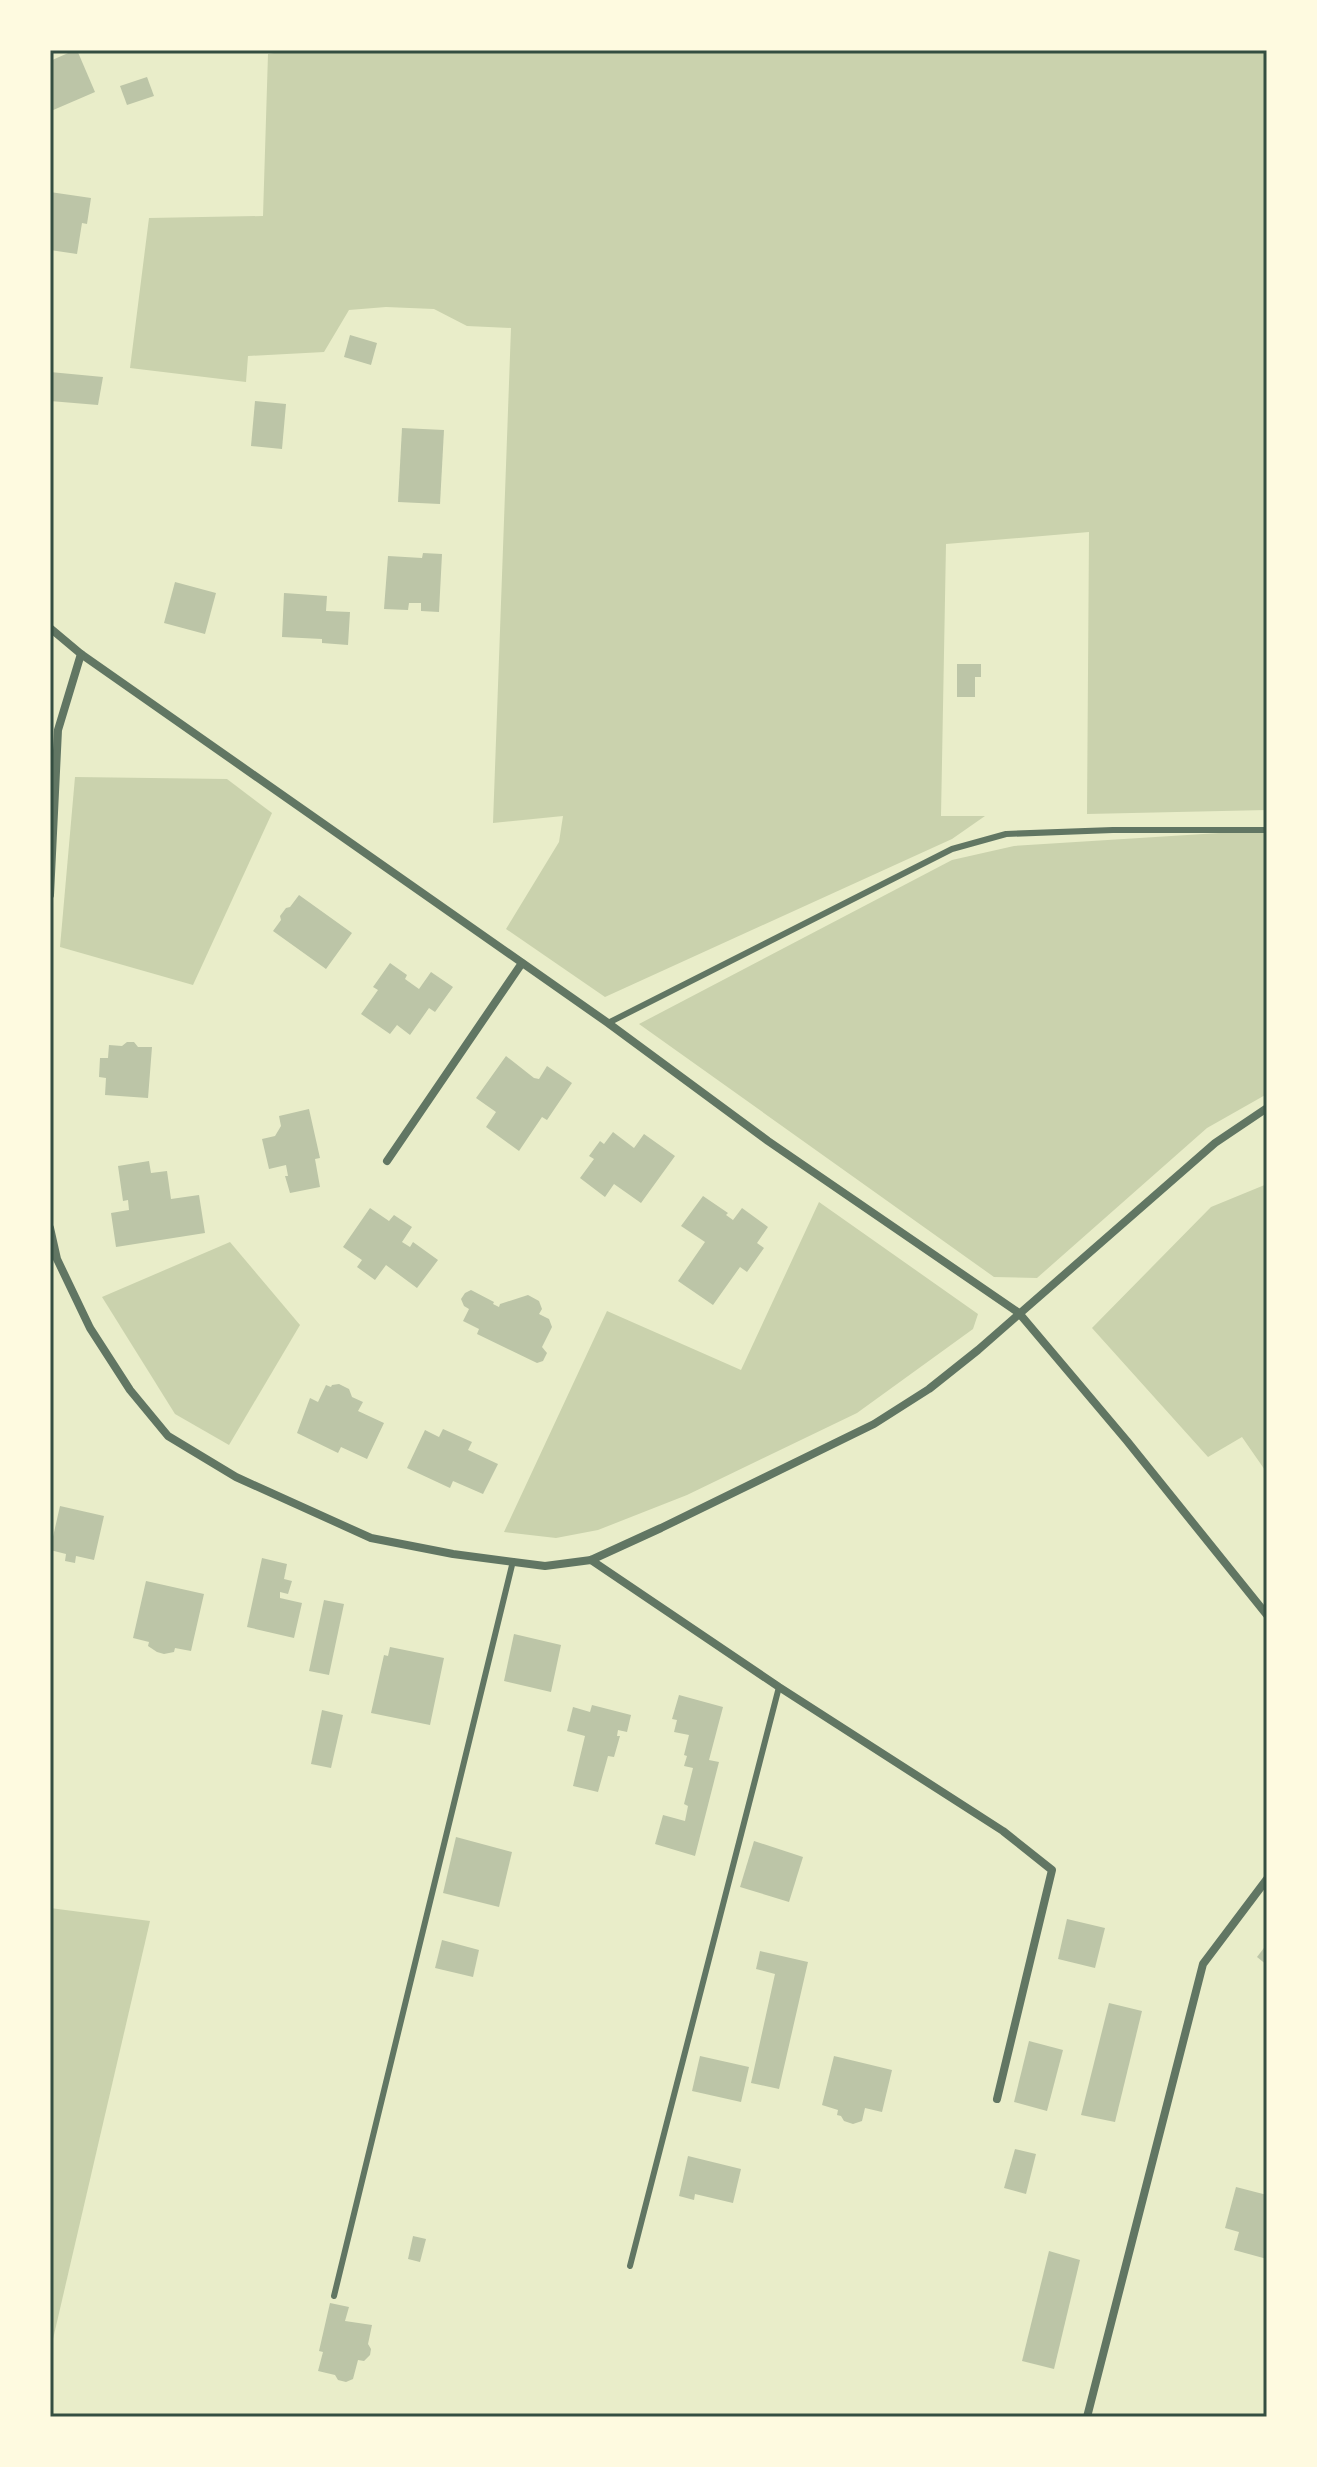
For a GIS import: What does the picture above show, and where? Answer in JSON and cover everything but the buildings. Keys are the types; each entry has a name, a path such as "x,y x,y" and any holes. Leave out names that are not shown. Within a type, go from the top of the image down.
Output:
{"street":[{"path":"50,628 81,654 608,1023 768,1141 1019,1313 1267,1615"},
{"path":"50,895 54,729 81,654"},
{"path":"387,1161 522,963"},
{"path":"50,1228 57,1259 90,1328 130,1390 168,1436 236,1477 371,1538 453,1554 545,1566 591,1560 874,1424 929,1389 1215,1143 1267,1108"},
{"path":"591,1560 779,1687 1003,1831 1052,1870 997,2099"},
{"path":"1087,2417 1203,1964 1267,1879"}],"lane":[{"path":"608,1023 952,849 1006,834 1267,830"},
{"path":"334,2296 514,1560"},
{"path":"630,2266 779,1687"}],"green space":[{"path":"293,50 1267,50 1267,810 1087,814 1089,532 946,544 941,816 985,816 952,839 605,997 506,929 559,842 563,816 493,823 511,328 467,326 434,309 386,307 349,310 324,352 248,356 246,382 130,368 149,218 263,216 268,54"},
{"path":"75,777 227,779 272,813 193,985 60,947"},
{"path":"1267,830 1267,1094 1207,1128 1037,1278 994,1277 639,1024 952,860 1014,846"},
{"path":"1267,1184 1267,1473 1242,1437 1208,1457 1092,1328 1211,1207"},
{"path":"819,1202 978,1314 973,1329 857,1413 687,1495 598,1530 556,1538 504,1532 607,1311 741,1370"},
{"path":"230,1242 300,1325 229,1445 175,1414 102,1297"},
{"path":"50,1908 150,1921 50,2352"}]}
